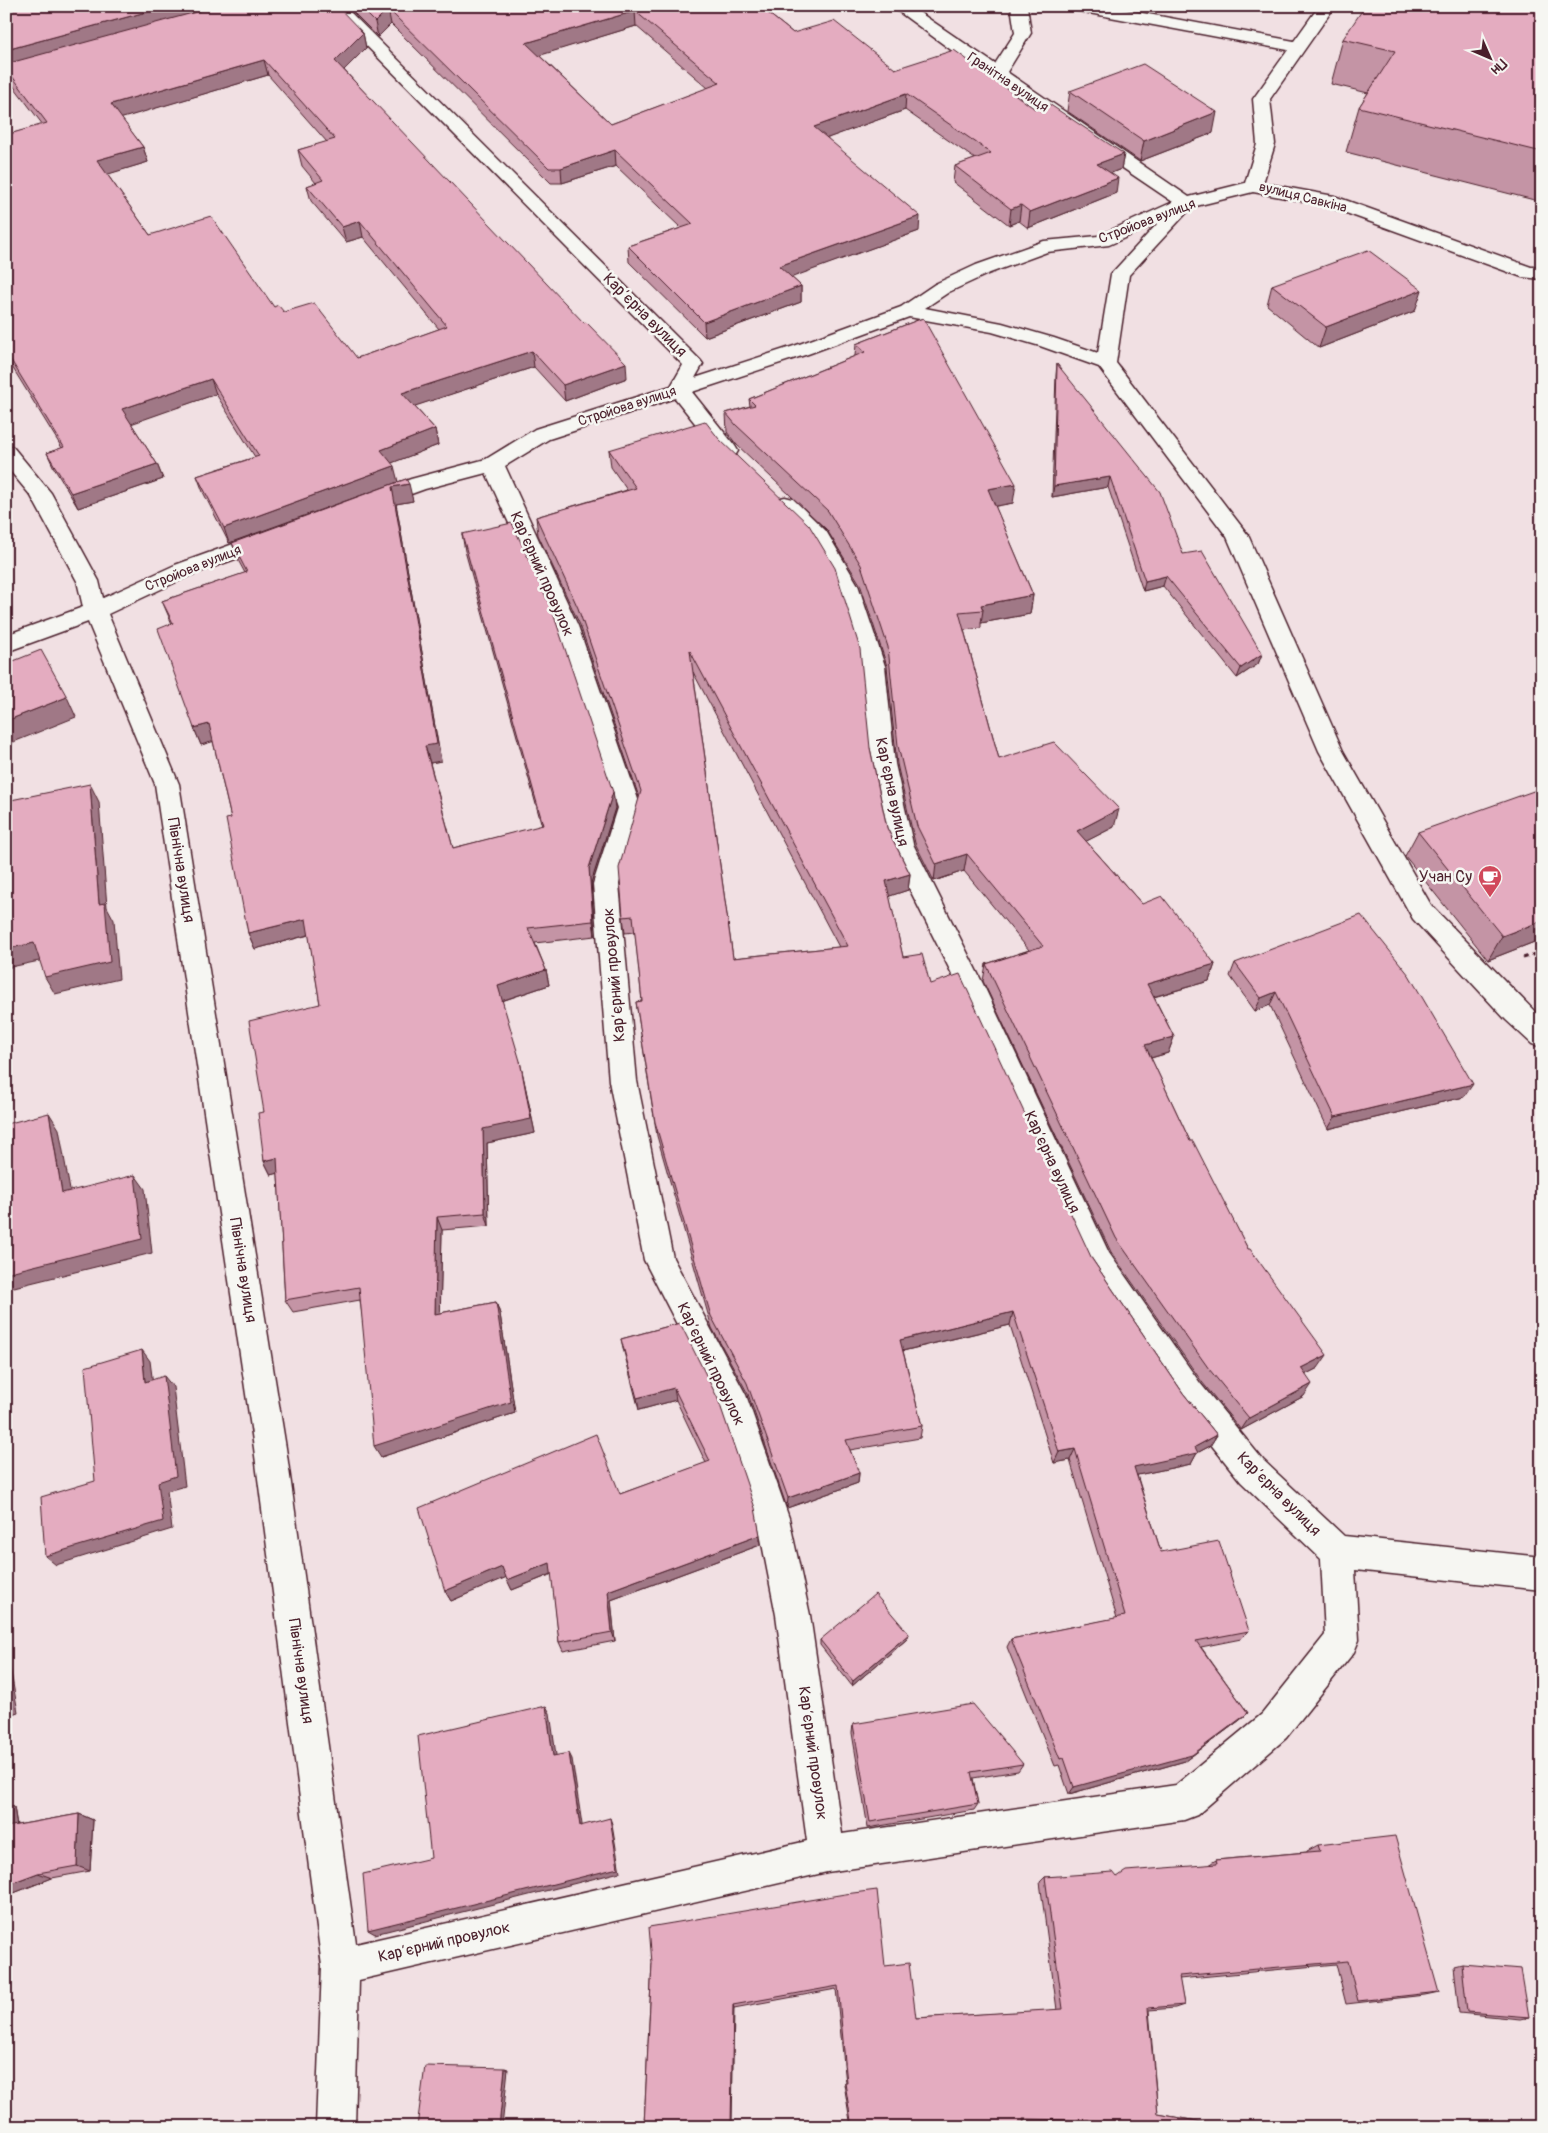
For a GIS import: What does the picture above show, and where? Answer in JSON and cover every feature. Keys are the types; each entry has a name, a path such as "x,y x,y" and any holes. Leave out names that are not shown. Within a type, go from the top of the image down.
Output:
{"street":[{"name":"Карʼєрна вулиця","path":"335,6 693,364 679,389"},
{"name":"Гранітна вулиця","path":"899,6 1186,203"},
{"path":"997,75 1023,32 1019,6"},
{"path":"1078,6 1298,47"},
{"name":"вулиця Савкіна","path":"1327,6 1261,99 1266,144 1253,187 1328,200 1529,273 1542,273"},
{"name":"Стройова вулиця","path":"355,507 418,484 493,464 542,434 801,350 908,311 942,288 983,269 1044,247 1102,241 1186,203 1253,187"},
{"path":"1106,363 1120,274 1186,203"},
{"path":"908,311 995,327 1106,363 1237,535 1330,751 1422,912 1516,1012 1542,1036"},
{"path":"679,389 728,450 742,464"},
{"name":"Північна вулиця","path":"6,452 40,493 88,580 95,610 168,784 270,1448 341,1966 335,2127"},
{"name":"Карʼєрний провулок","path":"341,1966 827,1854 794,1615 773,1518 735,1406 659,1260 623,1081 606,884 629,808 567,626 493,464"},
{"name":"Карʼєрна вулиця","path":"771,490 818,536 847,585 873,666 883,764 900,844 970,984 1100,1262 1189,1393 1247,1464 1338,1552"},
{"name":"Стройова вулиця","path":"6,644 95,610 183,570 282,534"},
{"path":"827,1854 1184,1802 1274,1726 1342,1640 1338,1552 1542,1574"}],"building":[{"path":"6,6 168,6 6,50"},
{"path":"218,6 337,6 363,33 335,61 584,323 586,322 626,363 563,385 532,351 402,393 435,429 381,450 394,466 224,528 197,476 259,456 211,379 122,409 157,464 71,493 47,453 64,447 6,352 6,135 47,123 6,68 6,64","holes":["264,60 335,139 298,150 323,180 307,186 342,227 360,221 447,326 357,358 314,303 284,312 278,305 274,307 211,216 150,235 97,160 143,147 111,104"]},
{"path":"359,6 759,6 793,33 834,21 895,69 954,50 1035,109 1049,104 1124,154 1097,164 1118,178 1030,212 1021,205 1011,209 955,166 991,153 906,94 814,127 920,216 779,266 801,286 704,322 628,246 693,224 615,150 561,168 549,168 388,9 375,22","holes":["635,11 720,83 611,124 526,43"]},
{"path":"1365,6 1542,6 1542,152 1359,107 1395,51 1343,39"},
{"path":"1143,64 1217,112 1144,141 1070,91"},
{"path":"1368,250 1422,290 1326,327 1272,285"},
{"path":"923,318 1016,484 988,489 1033,595 981,605 983,610 959,612 999,759 1054,742 1119,809 1077,831 1142,904 1162,896 1215,964 1147,984 1174,1037 1145,1045 1190,1141 1193,1141 1248,1249 1250,1249 1327,1355 1301,1368 1312,1384 1249,1418 1209,1369 1116,1238 986,964 1043,946 967,854 936,864 917,826 898,746 888,647 861,565 828,511 736,425 726,413 755,405 749,399 865,352 856,344"},
{"path":"1057,364 1160,492 1183,554 1202,551 1262,654 1241,668 1166,576 1145,581 1110,477 1054,486"},
{"path":"705,421 719,439 809,525 835,568 860,649 870,748 887,828 910,874 886,881 903,957 922,954 930,984 960,974 1092,1259 1183,1393 1217,1435 1195,1447 1198,1453 1134,1467 1161,1552 1219,1541 1249,1631 1196,1641 1248,1713 1192,1755 1074,1787 1064,1758 1060,1759 1011,1639 1125,1616 1075,1449 1059,1452 1013,1312 900,1340 922,1426 846,1440 859,1473 788,1498 747,1383 711,1316 655,1122 636,1002 642,1001 633,916 623,917 619,868 641,791 578,608 536,517 636,488 609,450","holes":["690,651 848,946 733,958"]},
{"path":"406,479 409,484 392,487 437,744 425,746 453,848 543,825 462,534 512,523 552,610 613,792 589,868 593,921 528,928 546,970 498,986 520,1061 531,1119 483,1129 485,1213 437,1217 435,1314 496,1302 511,1402 374,1446 359,1287 285,1300 277,1158 264,1161 258,1113 264,1112 249,1021 320,1004 306,919 248,933 226,819 231,818 209,724 194,728 158,629 173,623 162,601 247,572 232,543"},
{"path":"41,650 67,697 6,721 6,664"},
{"path":"90,784 99,904 105,903 110,962 45,977 34,943 6,949 6,801"},
{"name":"Учан Су","path":"1542,788 1542,921 1502,936 1418,832"},
{"path":"1361,915 1409,975 1473,1084 1335,1117 1276,992 1261,998 1235,963"},
{"path":"49,1113 62,1193 135,1175 142,1239 6,1273 6,1124"},
{"path":"680,1323 718,1399 755,1508 760,1535 608,1591 612,1632 559,1642 550,1563 507,1580 502,1567 445,1591 419,1508 596,1434 620,1494 710,1461 674,1388 637,1398 621,1339"},
{"path":"142,1350 145,1382 164,1376 176,1476 158,1482 163,1521 45,1556 41,1497 95,1481 85,1367"},
{"path":"875,1594 909,1634 853,1681 820,1640"},
{"path":"973,1704 1023,1764 971,1772 978,1804 870,1822 853,1724"},
{"path":"546,1706 553,1756 569,1753 580,1826 610,1818 618,1868 368,1930 363,1874 431,1858 418,1736"},
{"path":"79,1814 77,1866 38,1873 6,1885 6,1827"},
{"path":"1395,1836 1439,1992 1358,2001 1348,1961 1179,1976 1184,2005 1148,2008 1158,2114 1230,2127 1119,2127 1119,2121 1023,2119 1024,2127 852,2127 845,2083 847,2083 838,1986 733,2005 731,2127 564,2127 564,2123 644,2125 652,1963 649,1927 877,1890 885,1966 909,1963 916,2018 1063,2009 1045,1877 1113,1872 1117,1877 1126,1871 1217,1864 1216,1860 1320,1851 1318,1845"},
{"path":"1462,1964 1521,1969 1529,2017 1467,2012"},
{"path":"425,2066 505,2068 499,2127 417,2127"}],"place":[{"name":"Учан Су","path":"1490,898"}]}
